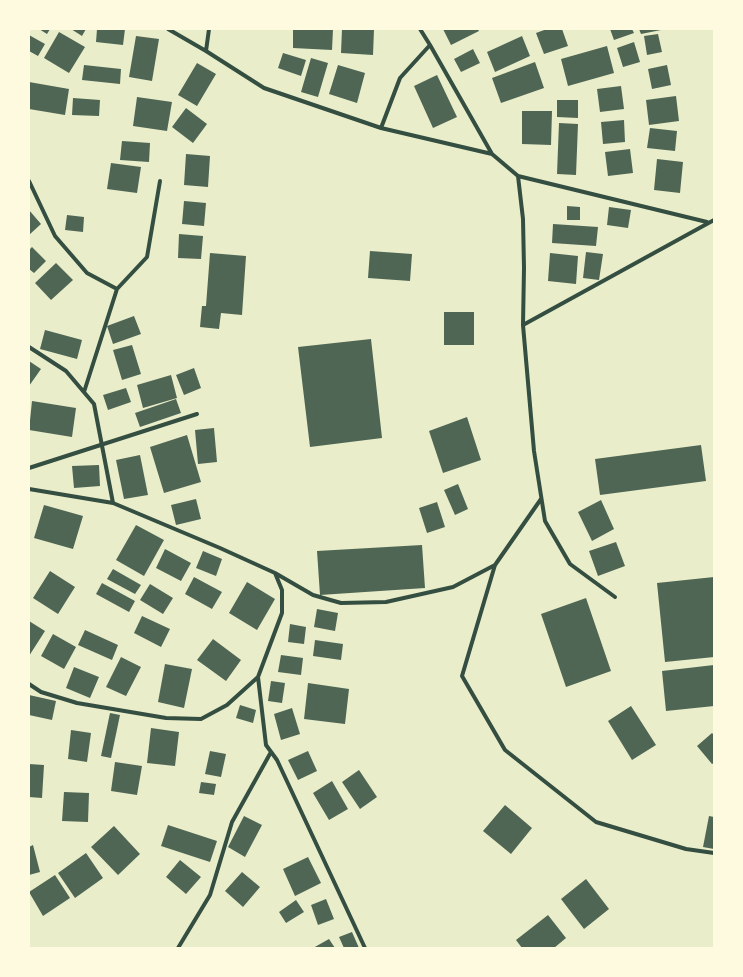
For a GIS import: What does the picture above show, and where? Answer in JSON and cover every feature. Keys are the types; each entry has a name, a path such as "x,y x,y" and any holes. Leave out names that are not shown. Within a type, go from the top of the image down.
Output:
{"street":[{"path":"168,29 264,88 381,128 492,154"},
{"path":"206,51 209,29"},
{"path":"420,29 492,154 518,176 708,222"},
{"path":"381,128 400,78 430,45"},
{"path":"518,176 523,226 523,325 541,499 545,521 570,564 614,597"},
{"path":"29,181 55,236 87,273 117,289"},
{"path":"84,392 117,289 147,257 160,181"},
{"path":"523,325 714,220"},
{"path":"29,347 66,371 94,404 114,503"},
{"path":"29,468 198,414"},
{"path":"29,489 114,503 275,573 313,594 341,603 386,602 454,587 495,565"},
{"path":"541,499 495,565 462,676 505,750 596,822 686,849 714,853"},
{"path":"275,573 282,590 282,613 258,677 266,745 277,760 365,948"},
{"path":"29,684 41,692 77,703 166,718 201,719 227,705 258,677"},
{"path":"178,948 210,895 232,822 270,752"}],"building":[{"path":"39,29 50,29 47,34"},
{"path":"71,29 86,29 82,36"},
{"path":"97,29 125,29 123,45 96,42"},
{"path":"293,29 333,29 332,50 293,48"},
{"path":"342,29 374,29 373,55 341,53"},
{"path":"443,29 478,29 479,31 451,45"},
{"path":"547,29 562,29 568,46 544,54 536,33"},
{"path":"610,29 632,29 634,33 614,40"},
{"path":"639,29 661,29 661,30 641,34"},
{"path":"59,32 85,47 69,73 44,58"},
{"path":"658,34 662,52 647,55 644,36"},
{"path":"29,35 45,44 38,56 29,51"},
{"path":"136,36 159,39 152,81 129,77"},
{"path":"522,36 530,56 495,72 487,52"},
{"path":"634,42 640,62 623,67 617,48"},
{"path":"607,46 614,73 568,86 561,59"},
{"path":"473,49 480,63 461,72 454,59"},
{"path":"283,53 306,60 301,76 278,68"},
{"path":"311,58 328,63 318,97 301,92"},
{"path":"535,62 544,88 501,103 492,78"},
{"path":"197,63 216,74 197,106 178,95"},
{"path":"84,65 121,69 120,84 82,80"},
{"path":"338,65 365,73 357,103 329,94"},
{"path":"667,65 671,85 652,89 648,69"},
{"path":"437,75 457,117 433,128 414,86"},
{"path":"29,82 69,89 65,115 29,109"},
{"path":"621,86 624,109 600,112 597,89"},
{"path":"676,96 679,121 649,125 646,100"},
{"path":"137,97 172,102 167,131 133,126"},
{"path":"73,98 100,100 99,116 72,115"},
{"path":"557,100 578,100 578,118 557,117"},
{"path":"186,108 207,124 193,143 172,127"},
{"path":"522,111 552,111 551,145 522,144"},
{"path":"624,120 625,142 603,144 601,122"},
{"path":"559,123 578,124 576,175 557,174"},
{"path":"650,128 677,131 675,151 647,148"},
{"path":"122,141 150,143 149,162 120,160"},
{"path":"630,149 633,173 608,176 605,152"},
{"path":"186,154 210,156 208,187 184,185"},
{"path":"657,159 683,162 680,193 654,190"},
{"path":"111,163 141,167 137,193 107,189"},
{"path":"184,201 206,203 204,226 182,224"},
{"path":"567,206 580,207 580,220 567,220"},
{"path":"609,207 631,210 628,228 607,225"},
{"path":"29,210 41,224 29,235"},
{"path":"67,215 84,217 83,232 65,230"},
{"path":"553,224 598,227 596,246 552,243"},
{"path":"179,234 203,236 201,259 178,258"},
{"path":"32,247 46,261 34,273 29,269 29,250"},
{"path":"370,251 412,254 410,281 368,278"},
{"path":"586,252 603,254 599,280 583,278"},
{"path":"210,253 246,256 242,315 221,313 219,329 200,327 202,306 206,306"},
{"path":"550,253 578,256 576,284 548,281"},
{"path":"56,263 73,280 51,300 35,283"},
{"path":"444,312 474,312 474,345 444,345"},
{"path":"134,316 141,334 113,344 107,326"},
{"path":"45,330 82,340 77,359 40,349"},
{"path":"371,339 382,438 310,447 298,347"},
{"path":"132,345 141,374 122,380 113,350"},
{"path":"29,361 41,369 29,386"},
{"path":"194,368 201,388 184,395 176,375"},
{"path":"171,375 177,398 143,408 137,385"},
{"path":"126,388 131,402 108,410 103,395"},
{"path":"176,399 181,413 140,427 135,413"},
{"path":"32,401 76,408 72,437 29,430"},
{"path":"467,417 481,460 443,473 429,431"},
{"path":"214,428 217,462 198,464 195,430"},
{"path":"187,435 201,482 164,493 150,447"},
{"path":"701,445 706,481 600,495 595,459"},
{"path":"140,455 148,495 124,499 116,460"},
{"path":"99,465 100,486 74,488 72,466"},
{"path":"458,484 468,509 455,515 444,490"},
{"path":"196,499 201,519 176,525 171,505"},
{"path":"601,500 614,529 592,541 578,512"},
{"path":"437,502 445,527 427,533 419,508"},
{"path":"44,505 83,516 73,549 34,538"},
{"path":"136,525 164,540 144,576 116,560"},
{"path":"616,542 625,566 598,576 589,551"},
{"path":"422,545 425,588 320,595 317,551"},
{"path":"165,549 191,563 181,581 156,568"},
{"path":"203,551 222,559 216,576 196,568"},
{"path":"113,569 141,585 135,594 107,579"},
{"path":"50,571 75,587 58,614 33,598"},
{"path":"194,577 222,592 212,609 185,594"},
{"path":"714,577 714,657 665,662 657,583"},
{"path":"247,582 275,599 257,630 229,613"},
{"path":"102,583 135,601 129,612 96,594"},
{"path":"150,584 173,598 163,614 140,600"},
{"path":"586,598 611,671 566,687 541,614"},
{"path":"317,609 338,613 335,631 314,627"},
{"path":"142,616 170,629 161,647 134,633"},
{"path":"29,621 45,631 29,656"},
{"path":"290,624 306,627 304,644 288,642"},
{"path":"85,630 118,645 112,660 78,645"},
{"path":"53,634 76,647 64,669 41,656"},
{"path":"213,639 241,660 226,681 197,660"},
{"path":"315,640 343,644 341,660 313,656"},
{"path":"281,655 303,658 301,675 278,672"},
{"path":"121,657 141,667 126,696 106,687"},
{"path":"165,664 192,669 184,708 158,702"},
{"path":"714,665 714,706 666,711 662,671"},
{"path":"74,667 99,677 90,698 66,688"},
{"path":"271,681 285,683 282,703 268,701"},
{"path":"308,683 349,689 345,724 304,719"},
{"path":"29,695 56,701 52,720 29,715"},
{"path":"240,705 256,710 253,723 236,718"},
{"path":"631,706 656,745 632,760 608,721"},
{"path":"292,708 300,734 281,740 274,714"},
{"path":"110,713 120,715 111,758 101,756"},
{"path":"151,728 179,732 175,766 147,763"},
{"path":"71,730 91,733 87,762 68,759"},
{"path":"712,733 714,735 714,763 712,764 697,746"},
{"path":"210,751 226,754 221,777 205,774"},
{"path":"308,751 317,771 298,780 288,760"},
{"path":"115,762 142,766 137,795 111,791"},
{"path":"29,764 44,765 42,798 29,797"},
{"path":"359,770 377,797 360,809 342,782"},
{"path":"332,781 348,809 329,820 313,793"},
{"path":"201,782 216,784 214,795 199,793"},
{"path":"64,792 89,793 88,822 62,821"},
{"path":"505,805 532,828 511,854 483,831"},
{"path":"244,816 262,825 245,857 228,847"},
{"path":"709,816 714,817 714,849 703,847"},
{"path":"168,825 217,841 210,862 161,846"},
{"path":"114,826 140,854 118,875 91,847"},
{"path":"33,845 40,872 29,875 29,847"},
{"path":"86,853 103,878 75,898 58,873"},
{"path":"308,857 321,883 295,896 283,869"},
{"path":"180,860 201,877 186,894 166,877"},
{"path":"242,872 260,887 243,907 225,891"},
{"path":"55,875 70,898 43,916 29,892"},
{"path":"586,879 609,909 584,929 561,899"},
{"path":"326,899 334,919 318,925 311,905"},
{"path":"296,900 304,912 286,923 279,912"},
{"path":"548,915 566,938 554,948 522,948 516,940"},
{"path":"352,932 359,948 344,948 339,937"},
{"path":"329,939 335,948 313,948"}]}
